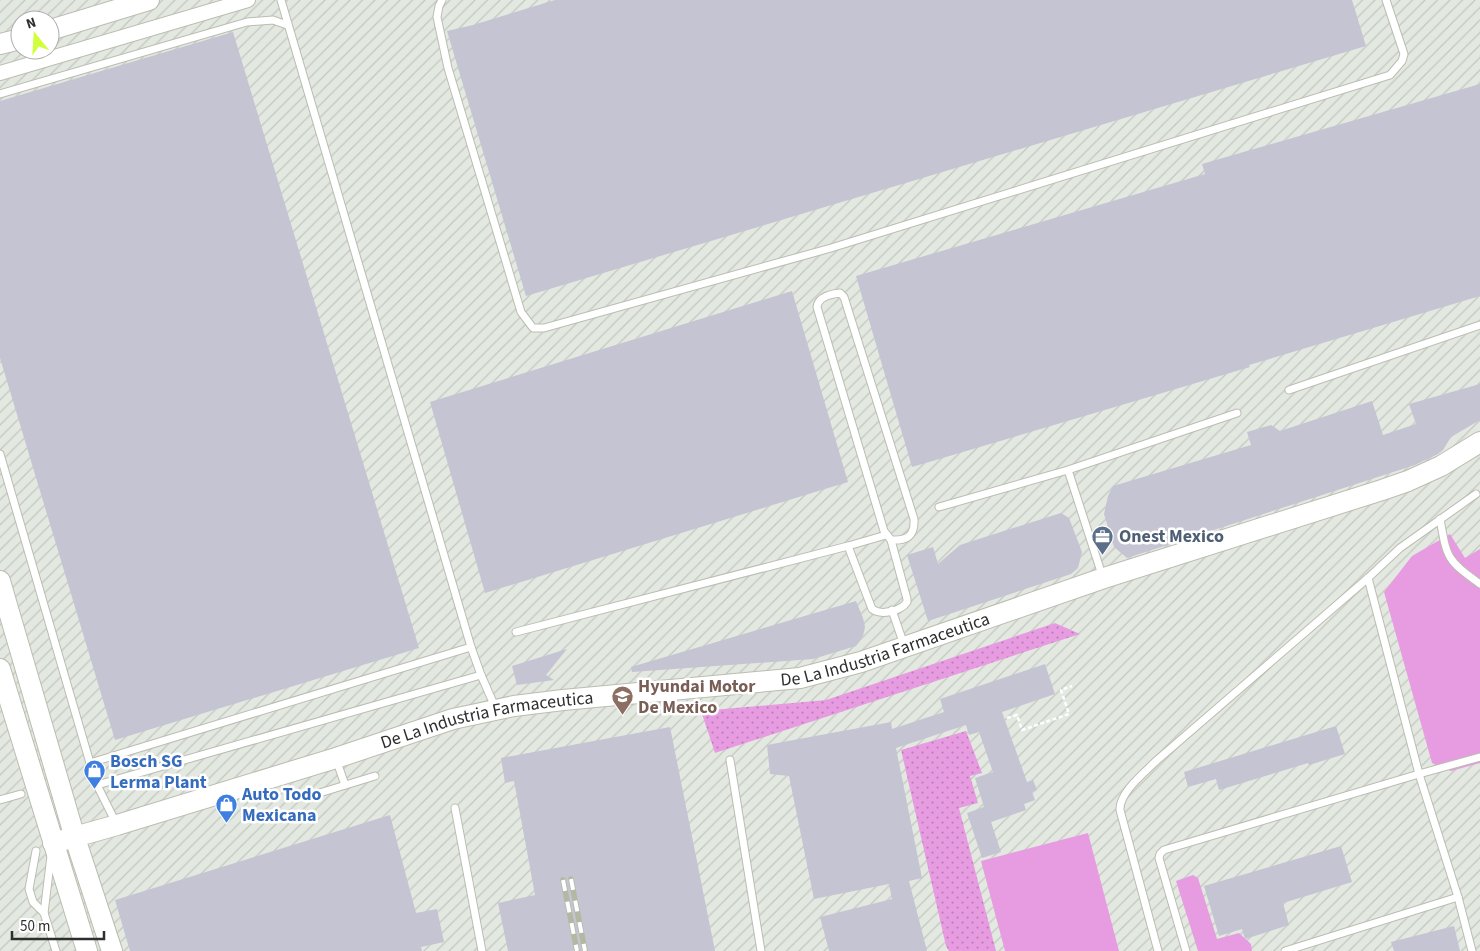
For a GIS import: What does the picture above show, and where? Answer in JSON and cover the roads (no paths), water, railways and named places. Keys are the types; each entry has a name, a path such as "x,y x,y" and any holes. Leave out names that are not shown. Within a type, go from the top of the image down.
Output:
{"main road":[{"path":"60,27 149,0"},
{"name":"De La Industria Farmaceutica","path":"44,847 336,758 453,719 514,706 573,698 800,678 862,662 1104,578 1408,481 1441,466 1480,442"},
{"path":"0,581 75,838 112,951"},
{"path":"0,669 44,847 87,951"}],"street":[{"path":"0,73 248,0"}],"lane":[{"path":"281,0 471,647 497,711"},
{"path":"442,0 437,17 448,68 521,312 533,328 544,328 831,248 1390,75 1402,61 1404,54 1386,0"},
{"path":"0,94 247,22 272,20 287,25"},
{"path":"516,632 848,546 888,537 900,541 909,537 913,531 914,519 844,297 840,293 821,299 818,301 817,306 888,537 907,602 904,606 878,613 872,609 848,546"},
{"path":"1289,390 1480,325"},
{"path":"939,507 1068,470 1237,413"},
{"path":"0,454 90,763 97,785 117,825"},
{"path":"1068,470 1104,578"},
{"path":"1158,951 1120,810 1121,800 1155,762 1368,578 1400,548 1476,494"},
{"path":"1440,519 1445,548 1449,557 1456,566 1480,584"},
{"path":"1368,578 1418,774 1458,897 1472,951"},
{"path":"892,610 905,646"},
{"path":"90,763 471,647"},
{"path":"97,785 481,675"},
{"path":"1186,951 1159,858 1162,852 1480,757"},
{"path":"336,758 345,785"},
{"path":"730,760 762,951"},
{"path":"313,795 375,776"},
{"path":"0,800 21,794"},
{"path":"455,808 482,951"},
{"path":"44,847 29,889 33,902 44,913"},
{"path":"44,847 44,913 56,951"},
{"path":"1285,951 1458,897"}],"railway":[{"path":"571,879 585,951"},
{"path":"563,880 577,951"}],"place":[{"name":"Onest Mexico","path":"1103,555"},
{"name":"Hyundai Motor De Mexico","path":"622,715"},
{"name":"Bosch SG Lerma Plant","path":"94,790"},
{"name":"Auto Todo Mexicana","path":"226,823"}]}
